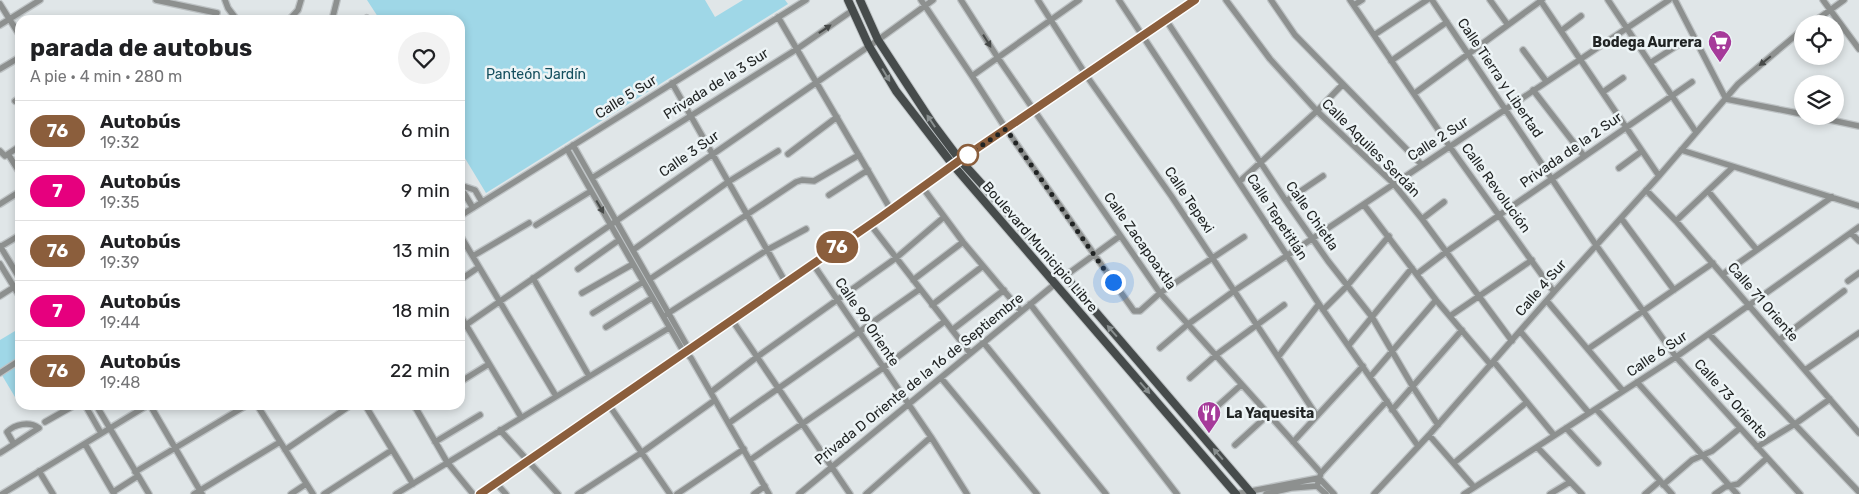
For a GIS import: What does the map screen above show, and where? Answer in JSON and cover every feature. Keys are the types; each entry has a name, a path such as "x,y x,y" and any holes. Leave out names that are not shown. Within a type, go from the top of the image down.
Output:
{"main road":[{"name":"Boulevard Municipio Libre","path":"848,0 869,46 896,91 1055,284 1236,494"},
{"path":"480,494 609,405 689,353 732,320 923,188 956,163 1195,0"},
{"name":"Boulevard Municipio Libre","path":"862,1 878,40 956,163 1065,276 1251,493"}],"street":[{"path":"16,15 40,0"},
{"path":"159,0 217,13 228,8"},
{"path":"194,9 196,0"},
{"path":"225,0 234,15"},
{"path":"294,15 298,10 301,0"},
{"path":"333,15 337,0"},
{"name":"Calle 5 Sur","path":"465,213 806,0"},
{"path":"921,0 1006,129 1132,309 1136,312 1160,293 1244,237"},
{"name":"Calle 3 Sur","path":"466,325 933,0"},
{"name":"Calle Zacapoaxtla","path":"961,0 998,58 1160,293 1269,414 1334,494"},
{"name":"Calle Tepexi","path":"1038,0 1052,19 1086,75 1172,196 1317,416"},
{"path":"972,76 1079,0"},
{"name":"Calle Tepetitlán","path":"1119,0 1321,307 1418,446"},
{"name":"Calle Aquiles Serdán","path":"1226,0 1270,59 1317,111 1393,183 1422,219 1512,341"},
{"path":"1271,0 1294,35 1422,165"},
{"path":"1352,3 1362,0"},
{"path":"1374,36 1427,0"},
{"name":"Calle Tierra y Libertad","path":"1432,0 1596,245"},
{"path":"1490,0 1508,25"},
{"path":"1414,94 1541,0 1659,176"},
{"path":"1608,0 1696,132"},
{"name":"Calle 2 Sur","path":"1160,348 1187,325 1234,291 1668,0"},
{"path":"1675,0 1726,99 1794,112"},
{"path":"1823,0 1859,49"},
{"path":"1823,15 1844,0"},
{"name":"Calle Revolución","path":"1352,3 1450,147 1554,292"},
{"path":"1,7 15,28"},
{"name":"Privada de la 3 Sur","path":"592,178 797,48 853,10"},
{"path":"0,25 15,15"},
{"path":"1561,30 1581,16"},
{"path":"778,17 891,210"},
{"name":"Calle Chietla","path":"1166,20 1312,239 1372,317 1413,387 1438,425"},
{"path":"1391,61 1447,22"},
{"name":"Calle 4 Sur","path":"1374,494 1438,425 1744,78 1794,37"},
{"path":"1650,63 1678,44"},
{"path":"1523,50 1546,82"},
{"path":"0,69 15,60"},
{"path":"1603,92 1623,78"},
{"name":"Privada de la 2 Sur","path":"1417,274 1692,82"},
{"path":"672,84 786,283"},
{"path":"1239,182 1262,163 1342,85"},
{"path":"1533,90 1584,156"},
{"path":"788,154 837,118"},
{"path":"1844,123 1859,126"},
{"path":"573,145 669,312 689,353 769,494"},
{"path":"567,149 669,328 689,353"},
{"path":"1681,150 1859,206"},
{"path":"1619,168 1642,151"},
{"path":"633,250 728,182 778,152"},
{"path":"4,154 15,167"},
{"path":"650,279 796,182 802,180 814,181 859,155"},
{"path":"1676,221 1733,167"},
{"path":"830,195 868,170"},
{"path":"1286,201 1323,176"},
{"path":"465,187 475,190 482,202"},
{"path":"923,188 963,242 1021,311"},
{"name":"Calle 71 Oriente","path":"1646,190 1713,263 1859,432"},
{"path":"536,225 591,191"},
{"path":"1708,192 1757,250"},
{"path":"465,194 474,208"},
{"path":"0,204 15,195"},
{"path":"1722,274 1832,197"},
{"path":"1422,219 1444,202"},
{"path":"1364,205 1436,300 1528,402 1554,435"},
{"path":"711,392 896,258 944,217"},
{"path":"1621,218 1674,290"},
{"path":"473,256 529,223"},
{"path":"870,224 970,353"},
{"name":"Calle 6 Sur","path":"1464,494 1676,357 1859,227"},
{"path":"663,316 767,250 806,229"},
{"path":"1851,233 1859,241"},
{"path":"1065,276 1120,236"},
{"path":"1278,356 1321,307 1347,286 1389,236"},
{"path":"15,238 0,247 15,271"},
{"path":"578,269 619,240"},
{"path":"465,242 556,396"},
{"path":"913,280 963,242"},
{"name":"Calle 73 Oriente","path":"1596,245 1676,357 1800,494"},
{"path":"1450,316 1532,260"},
{"path":"1588,349 1713,263"},
{"path":"0,264 14,288 0,296"},
{"path":"582,293 633,264"},
{"name":"Calle 99 Oriente","path":"813,264 931,437 967,494"},
{"path":"932,305 983,266"},
{"path":"465,277 479,267"},
{"path":"1349,345 1412,268"},
{"path":"1848,281 1859,272"},
{"path":"533,278 590,376"},
{"path":"593,313 643,282"},
{"name":"Privada D Oriente de la 16 de Septiembre","path":"799,494 1055,284"},
{"path":"729,423 920,289"},
{"path":"952,330 1004,290"},
{"path":"1779,340 1844,291"},
{"path":"606,327 652,298"},
{"path":"1370,377 1436,300"},
{"path":"1546,301 1623,391"},
{"path":"1030,304 1177,494"},
{"path":"1190,378 1216,355 1284,305"},
{"path":"732,320 850,494"},
{"path":"750,460 883,368 945,322"},
{"path":"466,325 521,417"},
{"path":"396,494 669,328"},
{"path":"1392,410 1462,330"},
{"path":"1520,331 1589,413"},
{"path":"1805,370 1859,333"},
{"path":"1709,334 1859,492"},
{"path":"983,342 1106,494"},
{"path":"0,373 15,363"},
{"path":"465,379 490,364"},
{"path":"1293,442 1362,366"},
{"path":"942,378 1037,494"},
{"path":"1637,382 1737,494"},
{"path":"1212,411 1242,385"},
{"path":"1757,447 1795,424 1830,399"},
{"path":"578,494 641,453 715,400"},
{"path":"1317,486 1320,476 1387,401"},
{"path":"1454,463 1528,402"},
{"path":"609,405 670,494"},
{"path":"1596,409 1672,494"},
{"path":"45,422 66,410"},
{"path":"88,410 101,433"},
{"path":"99,410 149,494"},
{"path":"2,494 141,410"},
{"path":"152,410 201,492"},
{"path":"85,444 114,493 137,474 176,448 239,410"},
{"path":"260,410 313,494"},
{"path":"285,450 344,410"},
{"path":"368,410 413,484"},
{"path":"417,410 447,462 472,494"},
{"path":"1235,445 1269,414"},
{"path":"435,442 480,415"},
{"path":"0,453 39,428 31,424 15,426 7,432 17,442"},
{"path":"1566,428 1598,463"},
{"path":"1645,494 1692,460 1712,451 1740,428"},
{"path":"500,430 558,494"},
{"path":"1429,435 1474,487"},
{"path":"866,494 931,437"},
{"path":"194,494 201,492 280,442"},
{"path":"1537,447 1582,494"},
{"path":"677,494 744,449"},
{"path":"324,494 392,450"},
{"path":"1715,494 1725,487 1738,484 1767,458"},
{"path":"40,472 53,494"},
{"path":"1236,494 1251,493 1320,476"},
{"path":"1550,494 1570,482"},
{"path":"496,483 506,494"},
{"path":"291,494 306,484"},
{"path":"754,494 765,486"},
{"path":"1266,494 1292,488 1317,486 1326,494"}],"green space":[{"name":"Panteón Jardín","path":"367,0 705,0 715,17 743,0 785,0 788,4 486,193 465,158 465,15 377,15"},
{"path":"15,331 15,397 0,372 0,340"}],"bus line":[{"name":"76","path":"480,494 923,188 960,160 1195,0"}],"place":[{"name":"Bodega Aurrera","path":"1720,63"},
{"name":"La Yaquesita","path":"1209,434"}],"route":[{"path":"968,155 1006,129 1113,282"}]}
